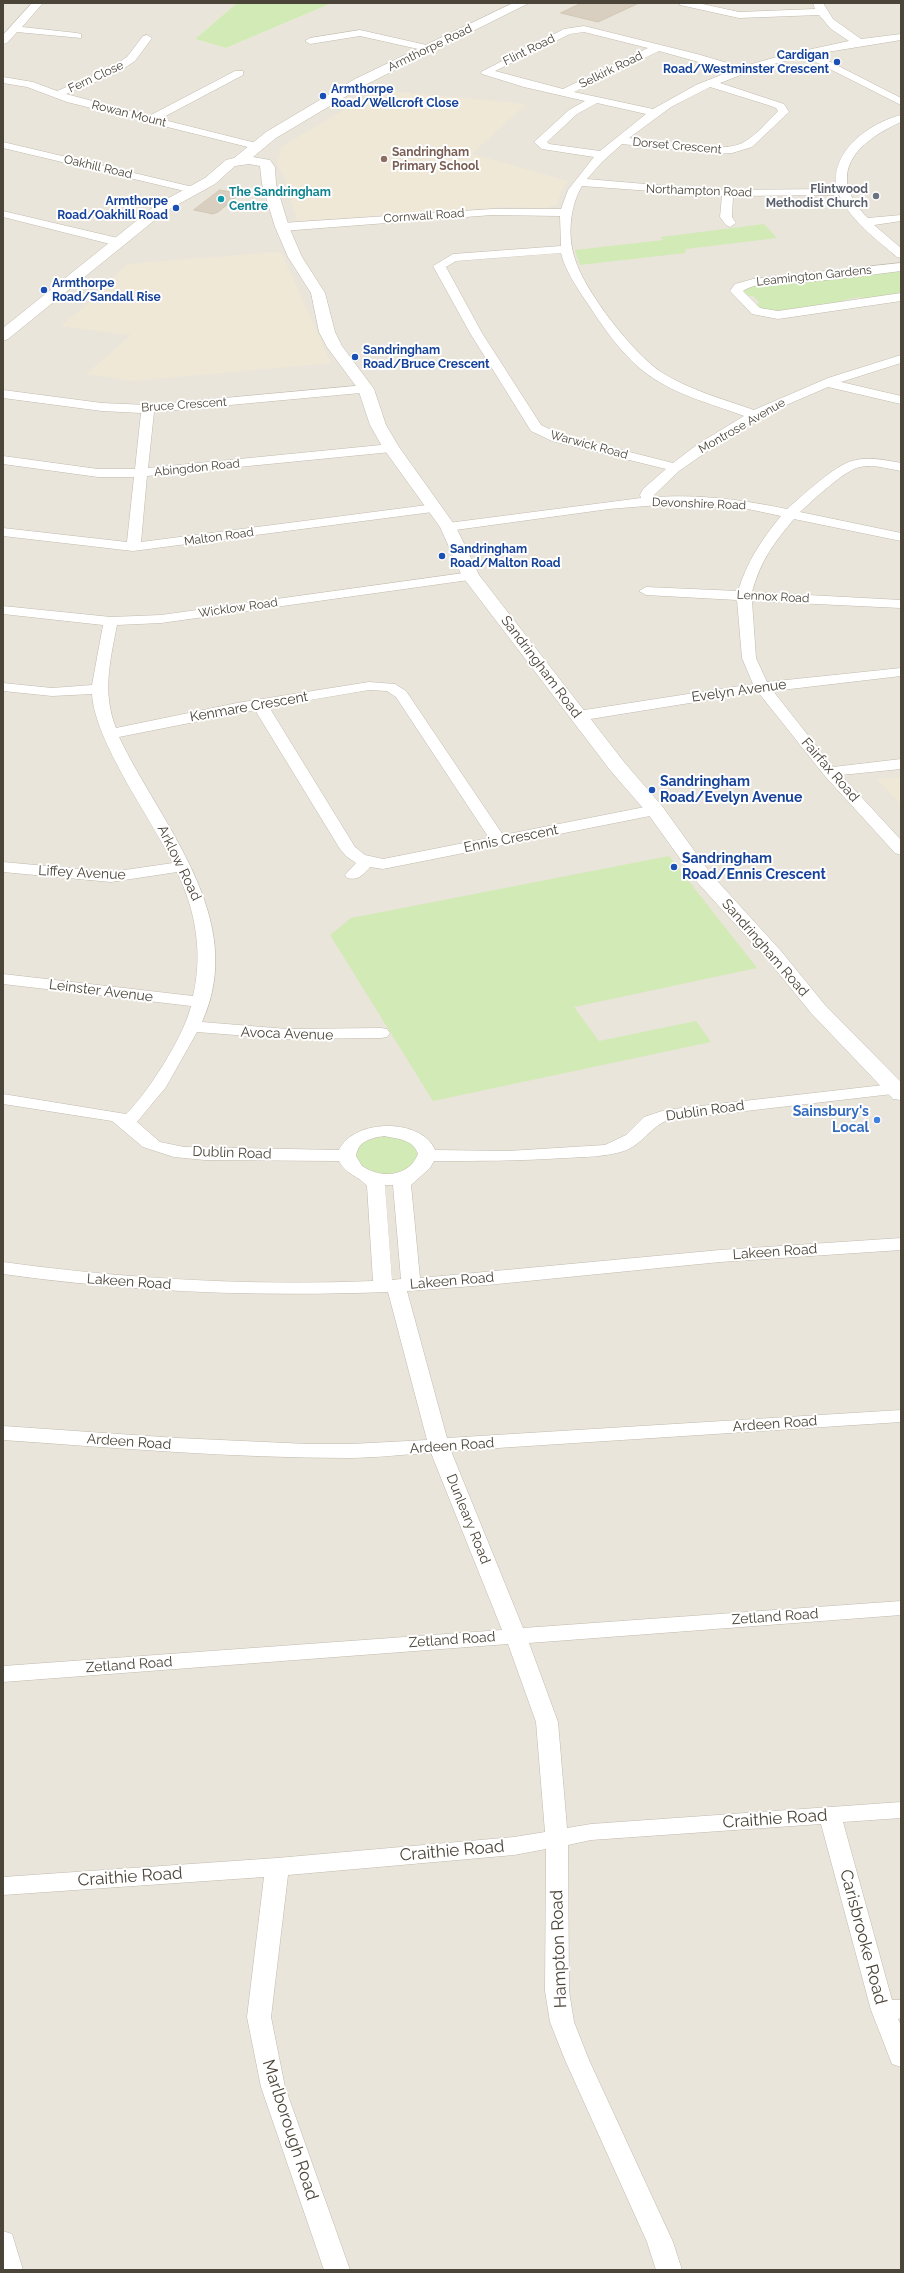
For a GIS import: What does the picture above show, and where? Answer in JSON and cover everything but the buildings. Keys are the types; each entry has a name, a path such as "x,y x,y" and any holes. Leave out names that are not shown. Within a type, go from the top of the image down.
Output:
{"street":[{"path":"3,41 38,3"},
{"name":"Armthorpe Road","path":"192,190 210,181 234,174 231,163 239,161 256,146 360,82 427,48 523,3"},
{"path":"684,3 739,14 819,7 831,23 859,43"},
{"path":"13,29 77,36"},
{"name":"Flint Road","path":"654,113 593,101 486,72 568,31 579,29 592,30 658,47 742,71"},
{"path":"306,43 360,33 427,48"},
{"path":"756,415 684,388 648,369 637,360 589,297 572,267 567,249 566,213 570,199 580,182 601,155 654,113 710,83 742,71 806,53 901,37"},
{"name":"Fern Close","path":"58,94 111,72 131,59 147,38"},
{"name":"Selkirk Road","path":"564,93 658,47"},
{"path":"806,53 901,102"},
{"path":"150,120 242,74 224,71"},
{"name":"Rowan Mount","path":"3,80 29,84 71,100 256,146"},
{"name":"Dorset Crescent","path":"620,140 717,151 732,150 748,145 784,112 780,106 710,83"},
{"path":"593,101 573,112 540,142 546,147 601,155"},
{"path":"901,118 879,128 852,149 841,169 843,192 850,205 901,254"},
{"name":"Oakhill Road","path":"3,145 192,190"},
{"path":"256,146 259,152 262,174"},
{"path":"239,161 262,174"},
{"name":"Sandringham Road","path":"262,174 295,257 318,293 327,332 335,347 366,389 378,424 391,448 448,527 472,576 578,716 655,810 717,894 774,955 818,1009 900,1090"},
{"name":"Northampton Road","path":"580,182 650,189 728,193 843,192"},
{"path":"3,336 161,208 192,190"},
{"path":"728,193 726,216 730,223"},
{"name":"Cornwall Road","path":"282,227 492,212 566,213"},
{"path":"6,217 118,242"},
{"path":"866,222 901,218"},
{"name":"Warwick Road","path":"567,249 453,258 439,266 476,333 536,428 557,438 674,467"},
{"name":"Leamington Gardens","path":"901,267 804,279 787,278 752,282 744,285 736,291 756,311 778,315 901,297"},
{"name":"Montrose Avenue","path":"649,501 647,495 648,492 674,467 709,442 756,415 829,383 901,359"},
{"path":"829,383 901,400"},
{"name":"Bruce Crescent","path":"3,394 102,407 148,409 366,389"},
{"path":"133,547 148,409"},
{"name":"Abingdon Road","path":"3,460 85,472 141,473 391,448"},
{"path":"744,595 750,574 765,544 791,512 819,488 854,464 870,461 901,467"},
{"name":"Devonshire Road","path":"448,527 649,501 723,503 791,512 901,536"},
{"name":"Malton Road","path":"3,532 133,547 167,544 435,508"},
{"name":"Wicklow Road","path":"3,610 111,621 161,619 472,576"},
{"name":"Lennox Road","path":"646,591 901,604"},
{"name":"Fairfax Road","path":"744,595 749,658 762,687 829,772 901,850"},
{"name":"Arklow Road","path":"111,621 98,689 102,712 126,764 184,866 200,906 208,953 207,979 193,1026 154,1094 140,1112 128,1121"},
{"name":"Evelyn Avenue","path":"578,716 762,687 901,672"},
{"name":"Kenmare Crescent","path":"111,734 259,704 392,681 499,841"},
{"path":"3,687 52,692 98,689"},
{"name":"Ennis Crescent","path":"259,704 348,849 353,856 366,862 383,864 655,810"},
{"path":"829,772 901,764"},
{"path":"353,875 366,862"},
{"name":"Liffey Avenue","path":"3,867 111,877 184,866"},
{"name":"Leinster Avenue","path":"3,979 200,1002"},
{"name":"Avoca Avenue","path":"193,1026 251,1034 334,1036 382,1033"},
{"name":"Dublin Road","path":"428,1155 508,1156 607,1150 632,1139 650,1121 665,1115 900,1090"},
{"path":"3,1100 108,1113 128,1121"},
{"name":"Dublin Road","path":"128,1121 144,1140 152,1145 174,1151 218,1154 347,1156"},
{"path":"384,1131 400,1132 412,1136 421,1141 427,1150 428,1155 422,1168 411,1175 385,1180 369,1177 352,1168 347,1156 351,1144 361,1137 384,1131"},
{"name":"Dunleary Road","path":"397,1286 402,1184 411,1175"},
{"name":"Dunleary Road","path":"369,1177 376,1186 397,1286 439,1447 516,1635"},
{"name":"Lakeen Road","path":"3,1268 72,1277 161,1285 268,1289 397,1286 721,1256 901,1244"},
{"name":"Ardeen Road","path":"3,1433 274,1450 351,1451 439,1447 901,1416"},
{"name":"Zetland Road","path":"3,1674 516,1635 901,1608"},
{"name":"Hampton Road","path":"516,1635 547,1722 557,1839 557,1991 562,2022 577,2060 660,2242 669,2270"},
{"name":"Craithie Road","path":"3,1886 277,1867 514,1846 592,1832 901,1810"},
{"name":"Carisbrooke Road","path":"830,1815 892,2010 901,2057"},
{"name":"Marlborough Road","path":"277,1867 259,2017 273,2087 337,2270"},
{"path":"3,2242 10,2270"}],"shaded area":[{"path":"3,3 237,3 195,39 226,48 332,3 901,3 901,2270 3,2270"},
{"name":"Sandringham Primary School","path":"377,90 526,104 472,154 568,181 561,192 557,205 545,208 505,207 297,221 286,182 277,164 281,147"},
{"path":"276,252 282,254 331,363 133,381 86,374 131,335 61,326 87,304 127,264"},
{"path":"901,777 901,805 877,779"}],"green space":[{"path":"237,3 332,3 226,48 195,39"},
{"path":"764,224 777,238 686,249 685,253 580,265 575,250 663,240 661,237"},
{"path":"901,268 901,295 863,300 860,297 844,300 844,302 781,313 757,309 754,304 760,303 753,296 745,296 741,290 752,285"},
{"path":"669,856 757,968 574,1007 599,1041 696,1021 711,1042 433,1101 330,935 351,918"},
{"path":"391,1136 408,1142 414,1146 419,1154 414,1164 399,1172 385,1174 373,1172 363,1167 358,1160 357,1152 362,1145 373,1139"}],"place":[{"name":"Cardigan Road/Westminster Crescent","path":"837,62"},
{"name":"Armthorpe Road/Wellcroft Close","path":"323,96"},
{"name":"Sandringham Primary School","path":"384,159"},
{"name":"Flintwood Methodist Church","path":"876,196"},
{"name":"The Sandringham Centre","path":"221,199"},
{"name":"Armthorpe Road/Oakhill Road","path":"176,208"},
{"name":"Armthorpe Road/Sandall Rise","path":"44,290"},
{"name":"Sandringham Road/Bruce Crescent","path":"355,357"},
{"name":"Sandringham Road/Malton Road","path":"442,556"},
{"name":"Sandringham Road/Evelyn Avenue","path":"652,790"},
{"name":"Sandringham Road/Ennis Crescent","path":"674,867"},
{"name":"Sainsbury's Local","path":"877,1120"}]}
